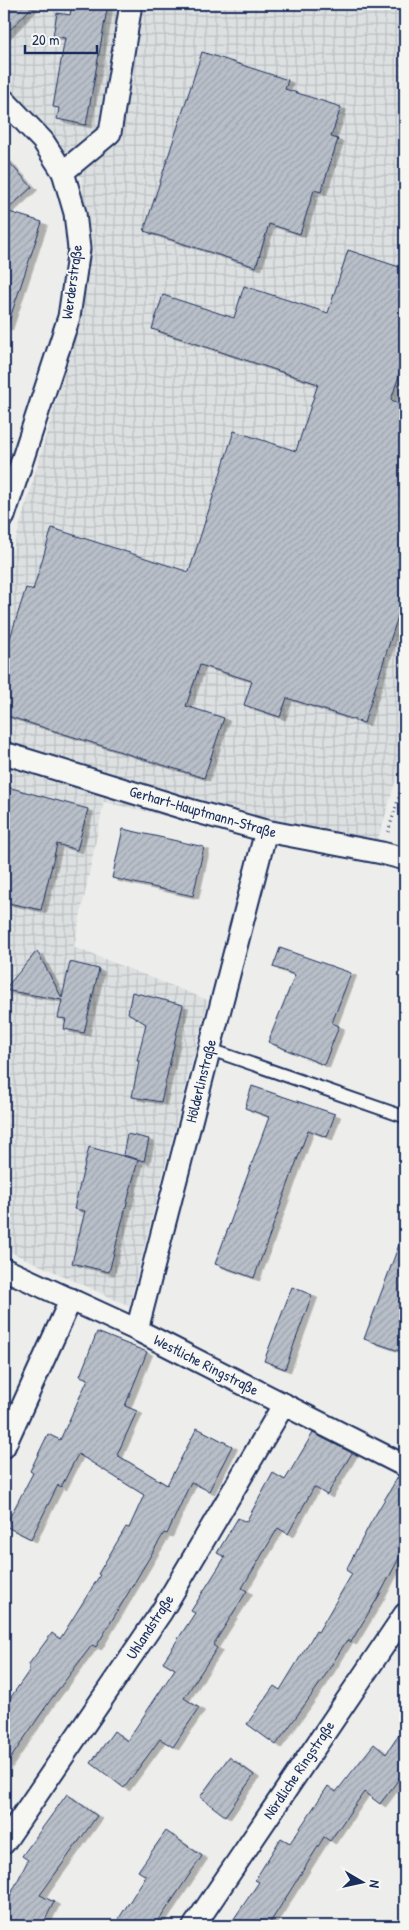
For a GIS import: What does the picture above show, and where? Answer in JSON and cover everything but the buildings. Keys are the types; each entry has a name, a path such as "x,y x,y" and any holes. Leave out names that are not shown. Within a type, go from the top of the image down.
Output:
{"street":[{"path":"63,172 110,133 131,4"},
{"name":"Werderstraße","path":"4,100 43,141 63,172 75,213 79,249 69,317 4,516"},
{"name":"Gerhart-Hauptmann-Straße","path":"4,753 190,810 266,831 405,859"},
{"name":"Hölderlinstraße","path":"137,1330 266,831"},
{"name":"Westliche Ringstraße","path":"4,1269 137,1330 405,1466"},
{"path":"4,1447 71,1299"},
{"name":"Uhlandstraße","path":"4,1843 162,1611 284,1404"},
{"name":"Nördliche Ringstraße","path":"194,1926 405,1614"}],"lane":[{"path":"209,1049 405,1117"}],"path":[{"path":"382,853 405,778"}],"shaded area":[{"path":"4,4 405,4 405,750 371,863 104,802 74,947 208,1000 129,1306 4,1249 4,579 79,323 87,251 81,177 4,107"}]}
